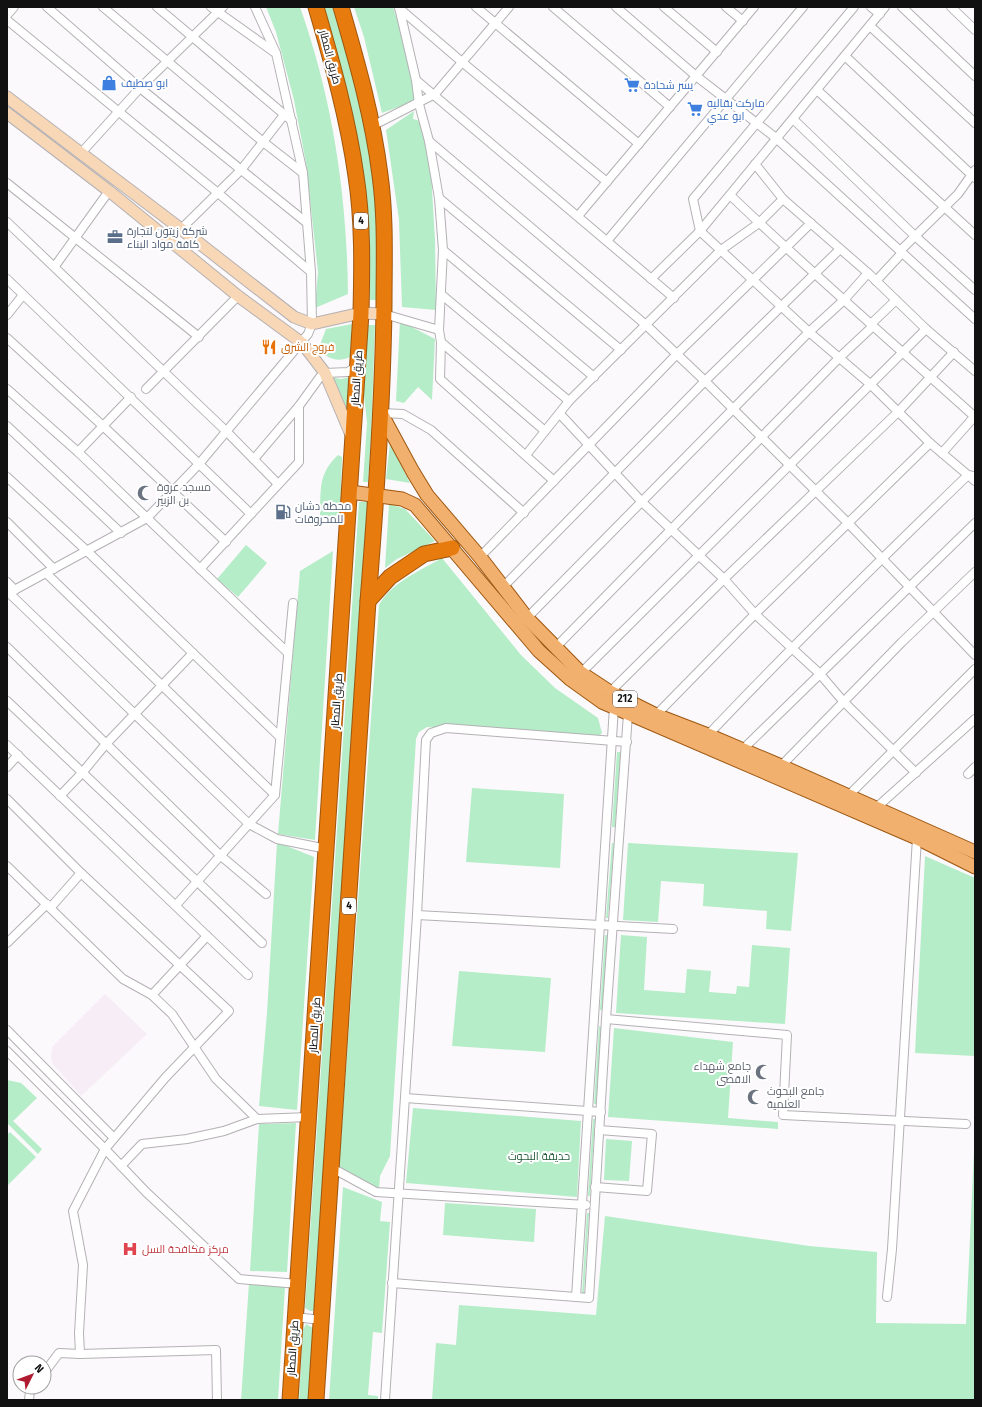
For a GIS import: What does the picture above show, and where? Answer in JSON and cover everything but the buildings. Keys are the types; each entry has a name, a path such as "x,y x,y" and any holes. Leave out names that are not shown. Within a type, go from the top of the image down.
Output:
{"highway":[{"name":"طريق المطار","path":"290,1400 361,313 361,222 356,176 348,130 316,7"},
{"name":"4","path":"341,7 372,126 380,175 384,221 384,314"},
{"path":"381,413 384,314"},
{"name":"4","path":"316,1400 368,601 377,495 381,413"},
{"path":"368,601 390,577 424,554 452,548"}],"main road":[{"path":"7,97 82,152 294,317 312,324 361,313 384,314"},
{"path":"7,113 109,192 238,296 302,343 325,373 353,439"},
{"name":"212","path":"381,413 427,495 480,557 527,618 581,673 610,692 656,715 781,766 975,852"},
{"name":"212","path":"350,492 402,499 414,506 452,548 539,651 570,679 614,707 917,838 975,867"},
{"path":"414,506 422,497 427,495"}],"street":[{"path":"7,15 14,7"},
{"path":"47,7 140,88 307,223"},
{"path":"103,7 262,141 303,173"},
{"path":"158,7 292,121"},
{"path":"211,7 221,10 276,53"},
{"path":"10,593 147,518 172,490 199,464 227,432 302,343 312,324 311,272 303,173 276,53 256,7"},
{"path":"399,7 462,62 607,182"},
{"path":"399,7 416,80 419,104 429,141 439,198 443,250 442,295 439,330 441,342 440,379 554,481"},
{"path":"476,7 639,144"},
{"path":"372,126 419,104 435,94 509,7"},
{"path":"553,7 670,107"},
{"path":"616,7 696,76 776,138 975,319"},
{"path":"664,7 716,52"},
{"path":"726,7 743,21"},
{"path":"578,216 754,7"},
{"path":"607,241 803,7"},
{"path":"854,7 693,199 700,231 783,306 809,332 870,384 930,443 972,476 975,481"},
{"path":"871,7 880,14"},
{"path":"651,279 700,231 886,7"},
{"path":"902,7 975,76"},
{"path":"951,7 975,30"},
{"path":"82,152 140,88 192,36 221,10"},
{"path":"7,20 218,192 311,272"},
{"path":"870,26 975,123"},
{"path":"845,56 974,174 958,194 902,249 902,253 876,281"},
{"path":"416,80 435,94 674,298"},
{"path":"817,90 975,235"},
{"path":"181,229 241,170 284,114"},
{"path":"793,119 915,236 975,290"},
{"path":"429,141 646,325 677,354 848,523 975,655"},
{"path":"755,164 783,199 868,273 926,329 975,371"},
{"path":"7,183 199,337"},
{"path":"55,266 109,192"},
{"path":"730,195 785,248 815,273 872,327 975,417 942,453"},
{"path":"439,198 621,350"},
{"path":"526,455 569,401 721,250 760,223 783,199"},
{"path":"7,222 55,266 163,372 227,432 278,484"},
{"path":"480,557 677,354 811,223"},
{"path":"443,250 594,377"},
{"path":"503,587 705,381 840,250"},
{"path":"527,618 732,409 809,332 844,300 868,273"},
{"path":"7,279 251,514"},
{"path":"7,315 24,295"},
{"path":"442,295 569,401"},
{"path":"146,389 238,296"},
{"path":"556,647 671,528 840,357 872,327 872,323 896,300"},
{"path":"384,314 439,330"},
{"path":"581,673 699,557 901,352 926,329"},
{"path":"7,338 172,490 226,542"},
{"path":"441,342 545,431"},
{"path":"610,692 724,579 898,412 954,352"},
{"path":"254,459 299,406 320,377 325,373 348,372 358,365"},
{"path":"7,388 78,452 288,652"},
{"path":"78,452 131,397"},
{"path":"200,569 299,462 299,406"},
{"path":"381,413 403,414 431,430 524,512"},
{"path":"560,414 642,502 724,579 754,614 820,674 843,701 916,773"},
{"path":"7,426 121,533"},
{"path":"656,715 754,614 930,443"},
{"path":"708,735 882,558 972,476"},
{"path":"7,477 87,551 280,737"},
{"path":"7,522 54,569"},
{"path":"742,750 975,523"},
{"path":"781,766 843,701 975,572"},
{"path":"46,573 274,795"},
{"path":"7,582 10,593 134,715 249,824 277,839 327,849"},
{"path":"176,905 274,795 293,604"},
{"path":"7,647 105,745 221,856 266,894"},
{"path":"60,796 82,774 105,745 193,653"},
{"path":"849,796 975,669"},
{"path":"7,701 82,774 262,943"},
{"path":"576,1297 614,707"},
{"path":"392,1283 589,1298 606,1019 628,714"},
{"path":"876,808 975,719"},
{"path":"385,1400 417,915 426,740 432,733 446,728 627,742"},
{"path":"7,745 248,975"},
{"path":"7,766 18,755"},
{"path":"968,774 975,766"},
{"path":"7,800 81,873 229,1011 195,1048 164,1078 105,1149 73,1211 83,1265 79,1334 80,1354"},
{"path":"887,1297 892,1249 917,838"},
{"path":"7,866 49,905 123,979 152,996 172,1014 216,1079 257,1119"},
{"path":"7,943 49,905 81,873"},
{"path":"417,915 613,924 672,929"},
{"path":"152,996 207,936"},
{"path":"606,1019 787,1035 783,1115 966,1124"},
{"path":"7,1030 114,1138"},
{"path":"7,1051 121,1166 216,1259 239,1279 298,1284"},
{"path":"405,1098 601,1112"},
{"path":"121,1166 142,1144 187,1139 224,1131 257,1119 308,1117"},
{"path":"595,1187 647,1191 652,1134 599,1130"},
{"path":"332,1168 376,1192 398,1192 594,1205"},
{"path":"295,1317 322,1320"},
{"path":"52,1362 59,1353 80,1354 216,1350 216,1400"}],"shaded area":[{"path":"105,994 147,1034 81,1096 53,1064 51,1058 52,1047"}],"green space":[{"path":"266,7 300,7 321,77 336,149 345,221 348,294 315,308 318,272 306,163 294,100 276,32"},
{"path":"324,7 334,7 350,59 363,113 373,167 378,221 378,300 370,300 369,231 361,167 339,60"},
{"path":"354,7 393,7 406,48 415,101 382,113 364,37"},
{"path":"414,111 413,119 420,121 431,173 435,240 436,310 402,307 399,220 386,130"},
{"path":"400,321 435,339 432,400 418,387 404,403 396,401"},
{"path":"352,324 350,357 337,360 318,350 326,329"},
{"path":"368,325 375,325 368,482 363,482 367,423 363,385"},
{"path":"330,377 341,379 350,377 348,409 346,409"},
{"path":"390,443 410,483 386,479"},
{"path":"338,455 342,457 340,515 337,519 333,520 324,518 320,515 321,490 324,475"},
{"path":"359,502 368,502 315,1307 313,1311 310,1311 305,1308"},
{"path":"389,504 405,509 435,541 397,559 385,568"},
{"path":"246,545 267,563 238,597 217,579"},
{"path":"333,551 315,840 278,834 300,571"},
{"path":"442,558 521,655 555,688 598,718 602,733 597,738 427,727 419,732 416,739 390,1156 380,1176 379,1191 339,1169 379,605 391,590 399,583"},
{"path":"617,752 621,752 615,827 612,827"},
{"path":"472,788 564,794 560,868 466,862"},
{"path":"277,842 314,857 297,1110 259,1106 267,1013"},
{"path":"612,843 614,843 608,918 606,918"},
{"path":"628,843 798,853 791,931 766,929 767,911 703,906 704,884 661,881 658,922 623,920"},
{"path":"925,856 975,878 975,1056 915,1053"},
{"path":"605,935 608,935 603,1010 600,1010"},
{"path":"621,935 647,937 644,990 685,993 687,969 711,971 709,992 736,994 737,986 749,987 752,945 790,948 785,1024 616,1013"},
{"path":"459,971 551,978 545,1052 452,1046"},
{"path":"599,1026 602,1027 596,1104 594,1104"},
{"path":"614,1028 733,1042 728,1118 778,1122 778,1129 608,1117"},
{"path":"7,1080 21,1083 37,1098 13,1121 42,1149 38,1154 7,1123"},
{"name":"حديقة البحوث","path":"413,1108 581,1121 577,1197 406,1183"},
{"path":"593,1119 595,1119 590,1196 588,1196"},
{"path":"296,1123 287,1272 250,1271 259,1124"},
{"path":"975,1130 975,1400 432,1400 436,1343 456,1345 459,1305 596,1315 605,1216 809,1246 877,1252 876,1323 966,1324"},
{"path":"10,1132 36,1157 7,1186 7,1135"},
{"path":"606,1139 632,1141 629,1181 604,1180"},
{"path":"343,1187 382,1202 380,1221 390,1222 382,1333 373,1332 368,1395 378,1396 378,1400 329,1400"},
{"path":"445,1203 536,1209 534,1242 443,1235"},
{"path":"587,1213 589,1213 584,1294 582,1294"},
{"path":"249,1283 285,1287 278,1400 241,1400"},
{"path":"306,1324 313,1328 309,1400 299,1400 303,1330"}],"place":[{"name":"ابو صطيف","path":"109,83"},
{"name":"يسر شحادة","path":"632,85"},
{"name":"ماركت بقاليه ابو عدي","path":"695,109"},
{"name":"شركة زيتون لتجارة كافة مواد البناء","path":"115,237"},
{"name":"فروج الشرق","path":"269,347"},
{"name":"مسجد عروة بن الزبير","path":"145,493"},
{"name":"محطة دشان للمحروقات","path":"283,512"},
{"name":"جامع شهداء الاقصى","path":"763,1072"},
{"name":"جامع البحوث العلمية","path":"755,1097"},
{"name":"مركز مكافحة السل","path":"130,1249"}]}
